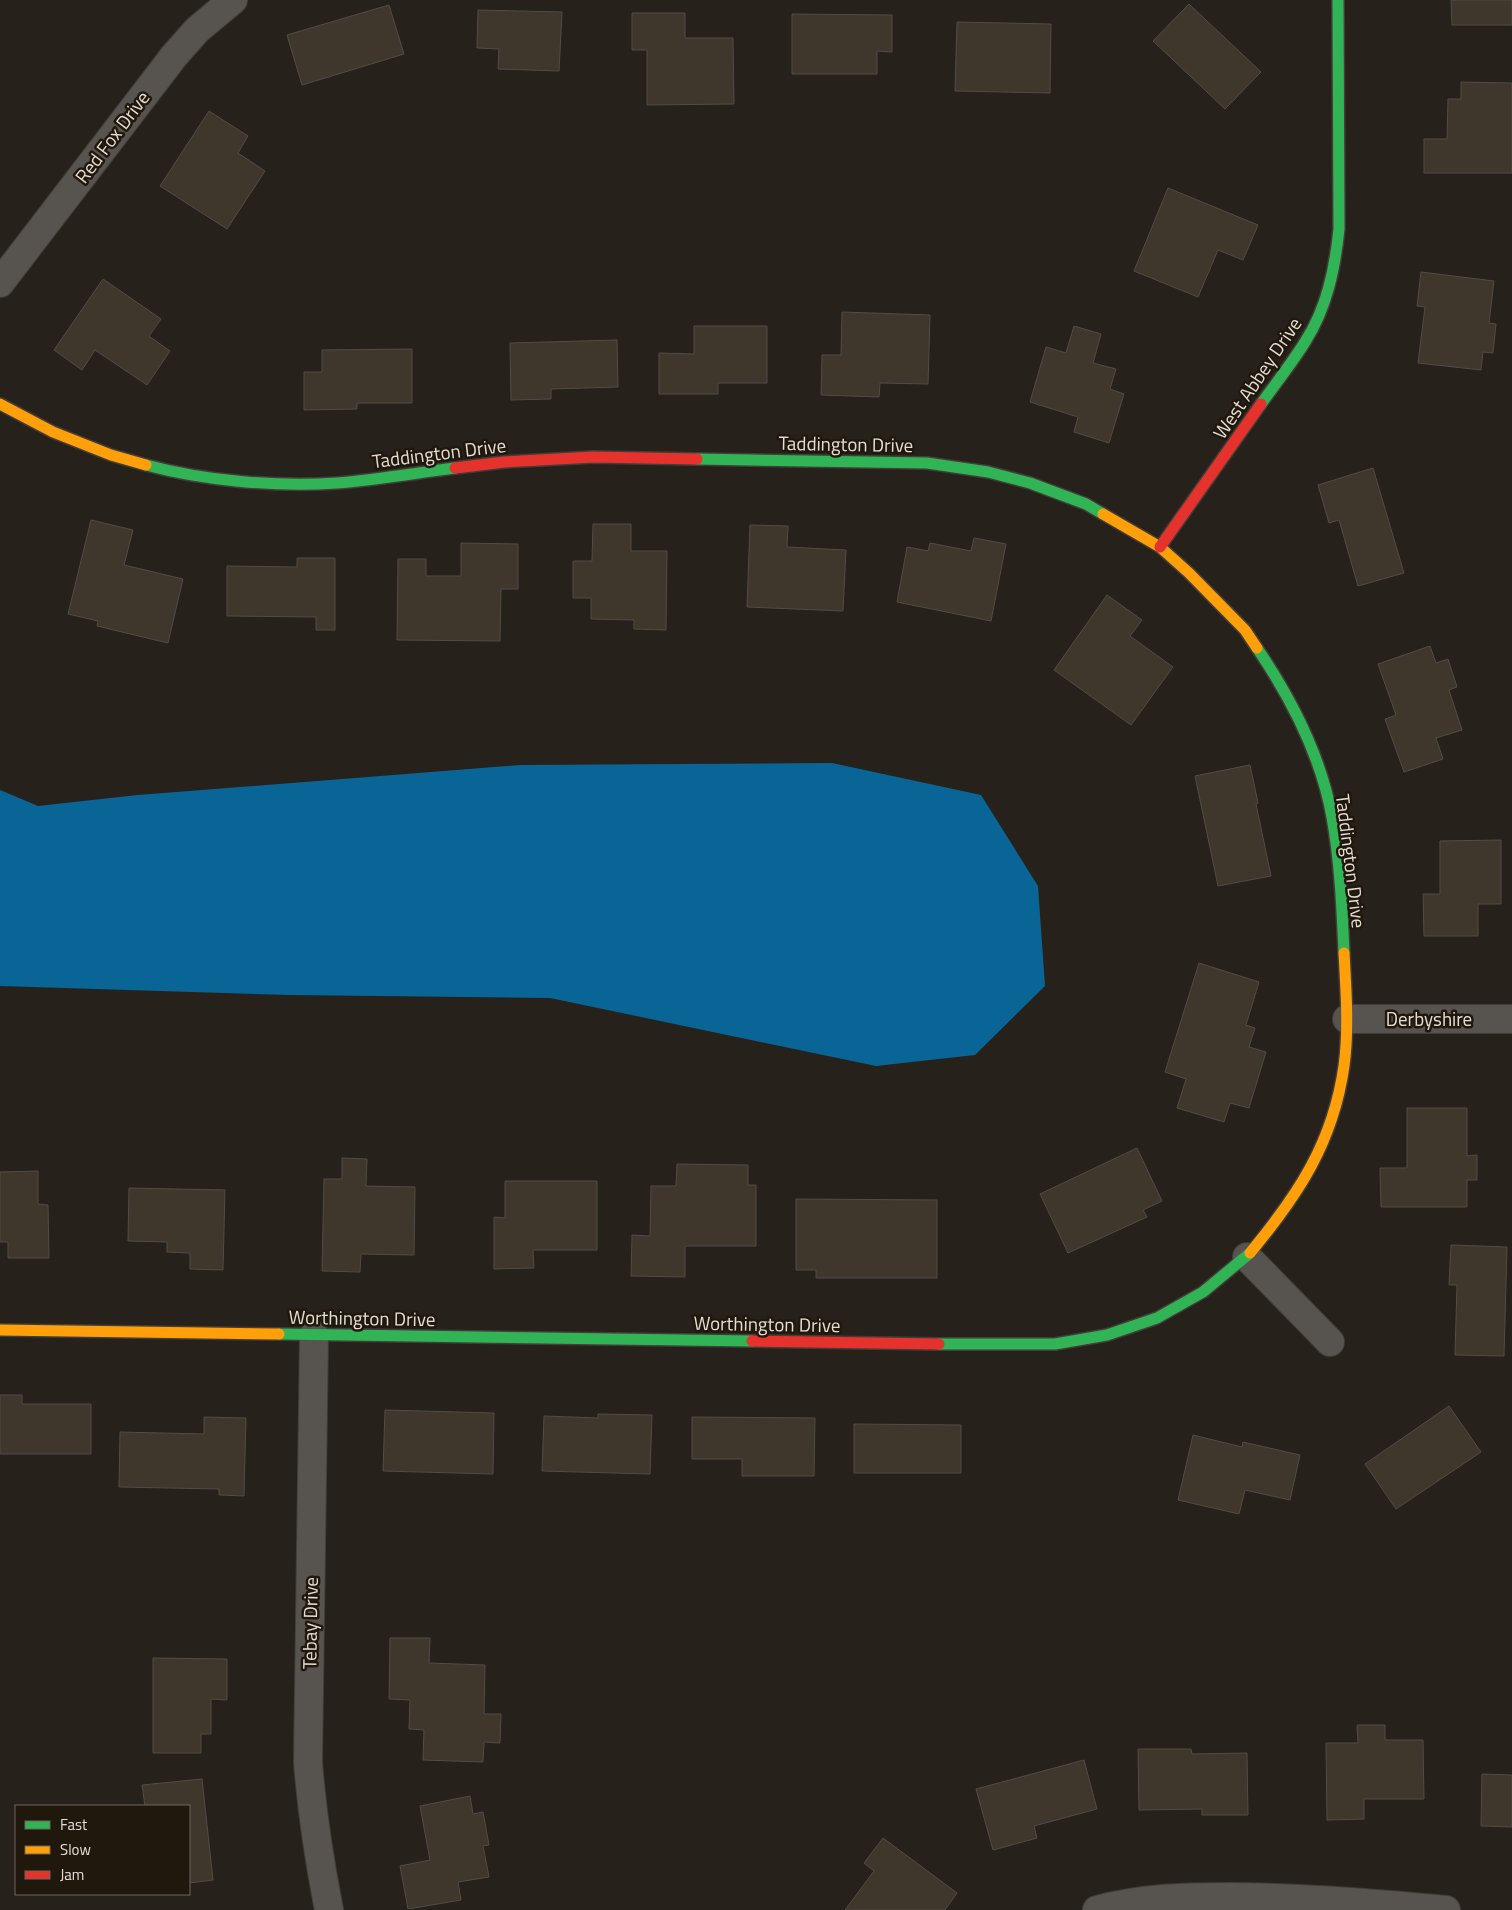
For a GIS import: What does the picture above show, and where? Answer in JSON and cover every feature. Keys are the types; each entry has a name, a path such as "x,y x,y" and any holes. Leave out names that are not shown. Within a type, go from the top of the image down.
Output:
{"street":[{"name":"Red Fox Drive","path":"0,283 174,56 197,30 233,0"},
{"name":"West Abbey Drive","path":"1160,547 1306,341 1320,316 1330,287 1336,259 1339,229 1338,0"},
{"name":"Taddington Drive","path":"0,404 54,432 111,455 168,471 208,478 260,483 336,483 504,462 592,458 927,463 988,472 1030,483 1086,504 1160,547 1189,573 1244,630 1274,673 1295,710 1320,770 1332,816 1342,899 1346,1019"},
{"name":"Derbyshire","path":"1346,1019 1512,1020"},
{"name":"Worthington Drive","path":"0,1330 988,1345 1055,1344 1107,1334 1157,1318 1203,1292 1247,1256 1280,1217 1318,1156 1334,1112 1344,1066 1346,1019"},
{"path":"1247,1256 1330,1342"},
{"name":"Tebay Drive","path":"314,1335 308,1762 314,1832 329,1910"},
{"path":"1097,1910 1126,1902 1166,1897 1269,1897 1446,1910"}],"water":[{"path":"832,763 981,795 1038,886 1045,986 975,1055 876,1066 550,998 289,995 0,986 0,790 38,806 138,795 520,765"}],"building":[{"path":"1451,0 1512,0 1512,25 1452,25"},
{"path":"1189,4 1261,72 1225,109 1153,41"},
{"path":"389,5 404,54 302,85 287,35"},
{"path":"478,10 562,12 559,71 498,69 499,49 477,48"},
{"path":"632,13 685,13 685,38 733,38 734,104 647,105 647,50 632,50"},
{"path":"792,14 892,15 892,52 877,51 877,74 792,74"},
{"path":"957,22 1051,24 1050,93 955,91"},
{"path":"1461,82 1512,83 1512,173 1424,173 1424,139 1447,139 1448,99 1461,99"},
{"path":"209,111 248,136 238,153 265,171 227,229 160,186"},
{"path":"1168,188 1258,225 1243,260 1218,250 1198,297 1134,271"},
{"path":"1421,272 1494,281 1489,323 1496,324 1493,353 1483,352 1481,370 1418,363 1425,307 1417,306"},
{"path":"103,279 161,319 149,336 170,351 147,385 95,350 82,370 54,350"},
{"path":"842,312 930,315 928,384 880,383 879,397 821,395 822,355 841,355"},
{"path":"694,326 767,326 767,383 718,383 718,394 659,394 659,353 694,354"},
{"path":"1074,326 1101,334 1093,363 1116,369 1110,389 1124,394 1109,443 1074,432 1078,417 1030,402 1046,347 1066,353"},
{"path":"617,340 618,387 551,389 551,399 511,400 510,343"},
{"path":"412,349 412,403 357,403 357,409 304,410 304,372 322,372 322,350"},
{"path":"1373,468 1404,573 1358,586 1339,520 1329,523 1318,485"},
{"path":"91,520 133,530 124,565 183,579 168,643 97,626 98,621 68,614"},
{"path":"593,524 631,524 631,551 667,551 666,630 634,629 634,620 591,619 591,598 573,598 573,561 592,561"},
{"path":"750,525 788,526 787,547 846,550 843,611 747,607"},
{"path":"974,538 1006,544 991,621 897,602 907,547 928,551 930,543 971,551"},
{"path":"461,543 518,544 518,589 501,589 500,641 397,640 398,559 426,559 426,576 461,576"},
{"path":"297,558 335,558 335,630 316,630 316,617 227,616 227,566 297,567"},
{"path":"1107,595 1142,620 1130,636 1173,667 1131,725 1054,670"},
{"path":"1430,646 1436,663 1448,659 1457,687 1449,690 1462,730 1436,738 1443,759 1404,772 1385,719 1396,715 1378,664"},
{"path":"1250,765 1271,876 1218,886 1195,776"},
{"path":"1501,840 1501,904 1478,904 1478,936 1424,936 1423,894 1440,894 1440,841"},
{"path":"1199,963 1259,982 1246,1025 1255,1028 1249,1047 1266,1052 1249,1108 1230,1103 1224,1122 1177,1108 1186,1079 1165,1072"},
{"path":"1407,1108 1467,1108 1467,1156 1477,1155 1477,1180 1467,1180 1467,1207 1381,1207 1380,1168 1407,1168"},
{"path":"1137,1148 1162,1201 1143,1210 1147,1217 1068,1253 1040,1194"},
{"path":"342,1158 367,1159 366,1186 415,1187 414,1255 361,1254 360,1272 322,1271 324,1179 342,1179"},
{"path":"677,1164 748,1165 748,1185 756,1185 756,1246 685,1246 685,1277 631,1276 632,1235 650,1236 651,1186 676,1186"},
{"path":"38,1171 38,1204 48,1205 49,1258 8,1258 8,1242 0,1242 0,1172"},
{"path":"505,1181 597,1181 597,1250 533,1250 534,1268 494,1269 494,1217 505,1218"},
{"path":"129,1188 225,1190 223,1270 190,1269 190,1253 167,1252 167,1242 128,1241"},
{"path":"796,1199 937,1200 937,1278 816,1278 816,1270 796,1270"},
{"path":"1451,1245 1507,1247 1504,1356 1455,1355 1457,1285 1449,1285"},
{"path":"0,1395 22,1395 22,1404 91,1404 91,1454 0,1454"},
{"path":"1449,1406 1481,1452 1396,1509 1365,1464"},
{"path":"385,1410 494,1413 493,1474 383,1471"},
{"path":"598,1414 652,1415 650,1474 542,1471 544,1416 598,1418"},
{"path":"204,1417 246,1418 244,1496 219,1495 219,1489 119,1487 120,1432 204,1434"},
{"path":"692,1417 815,1418 814,1476 742,1476 742,1459 692,1459"},
{"path":"854,1424 961,1425 961,1473 854,1473"},
{"path":"1193,1435 1242,1447 1243,1442 1300,1455 1290,1500 1245,1490 1239,1514 1178,1500"},
{"path":"390,1638 430,1638 429,1663 485,1665 484,1714 501,1714 500,1743 484,1742 483,1762 423,1760 424,1730 409,1729 410,1700 389,1699"},
{"path":"153,1658 227,1659 227,1700 211,1699 211,1734 201,1734 201,1753 153,1753"},
{"path":"1357,1725 1385,1725 1385,1740 1423,1740 1424,1799 1364,1799 1364,1819 1327,1820 1326,1743 1358,1743"},
{"path":"1138,1749 1191,1749 1192,1754 1247,1753 1248,1815 1202,1815 1202,1809 1139,1810"},
{"path":"1084,1760 1097,1809 1034,1826 1037,1838 993,1850 976,1789"},
{"path":"1482,1774 1512,1775 1512,1827 1481,1826"},
{"path":"202,1779 213,1880 190,1883 190,1805 145,1805 142,1785"},
{"path":"470,1796 473,1814 483,1812 489,1845 483,1846 489,1877 458,1882 461,1900 408,1909 400,1866 430,1860 420,1806"},
{"path":"883,1838 957,1893 945,1910 845,1910 874,1871 864,1863"}],"traffic: fast":[{"path":"1261,404 1295,358 1313,329 1329,287 1335,258 1339,229 1338,0"},
{"path":"697,459 927,463 988,472 1030,483 1086,504 1103,514"},
{"path":"146,465 216,479 290,484 352,482 455,468"},
{"path":"1257,648 1293,707 1312,750 1327,794 1339,867 1344,953"},
{"path":"939,1344 1055,1344 1107,1335 1157,1318 1203,1292 1250,1253"},
{"path":"279,1334 752,1341"}],"traffic: slow":[{"path":"0,404 53,432 111,455 146,465"},
{"path":"1103,514 1160,547 1189,573 1245,630 1257,648"},
{"path":"1250,1253 1298,1189 1311,1167 1331,1120 1339,1094 1346,1052 1347,1010 1344,953"},
{"path":"0,1330 279,1334"}],"traffic: jam":[{"path":"1160,547 1261,404"},
{"path":"455,468 504,462 593,457 697,459"},
{"path":"752,1341 939,1344"}]}
